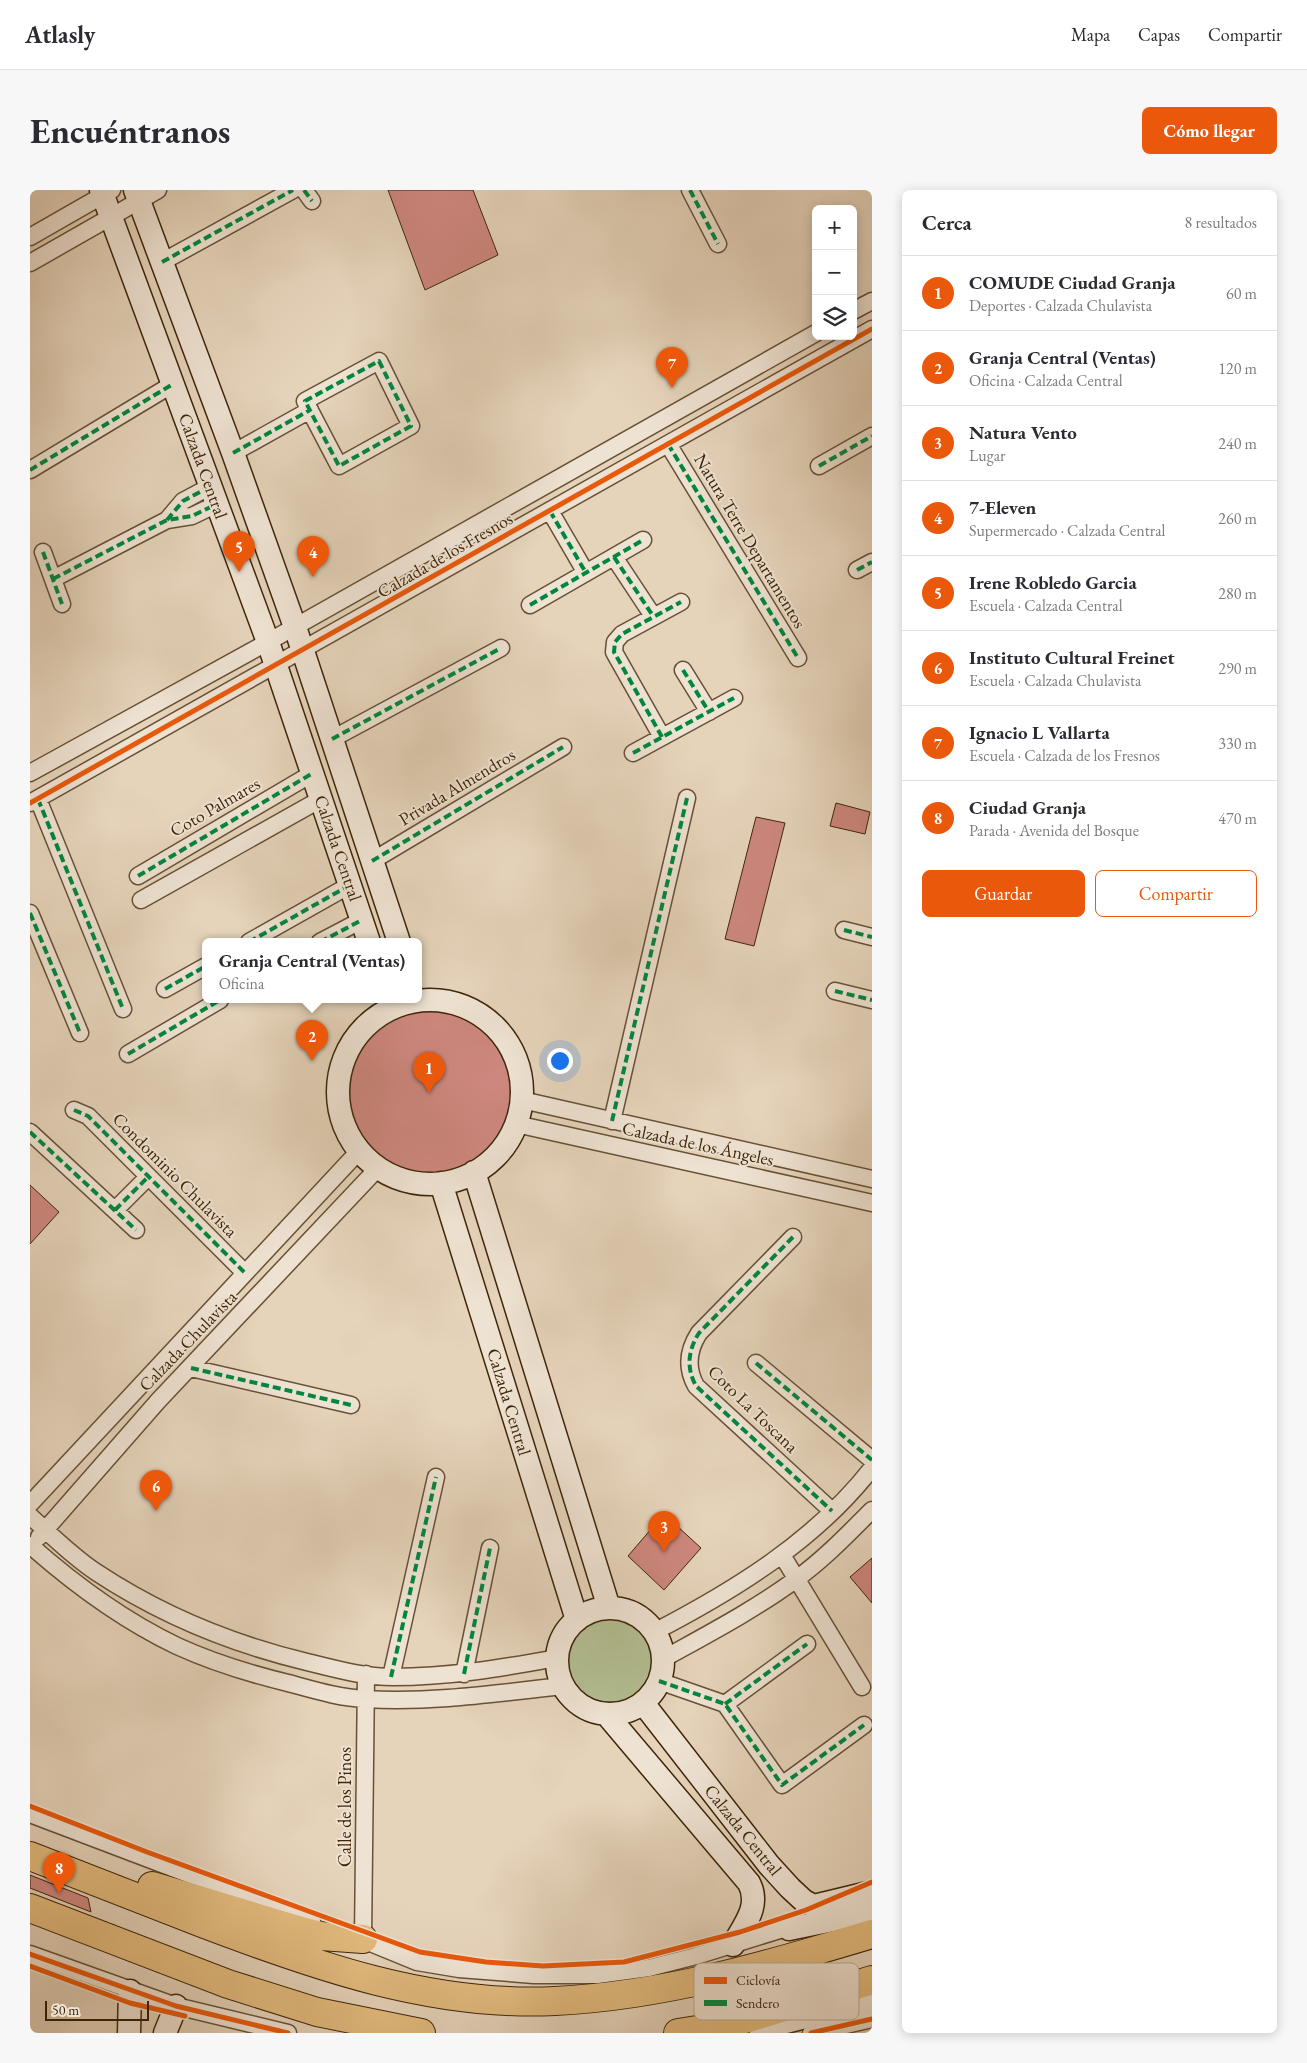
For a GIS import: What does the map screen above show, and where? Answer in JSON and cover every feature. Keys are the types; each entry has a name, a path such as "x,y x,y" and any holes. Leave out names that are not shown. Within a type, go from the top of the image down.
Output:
{"highway":[{"path":"30,1848 304,1932 321,1936 363,1939"},
{"path":"30,1856 288,1955 358,1976 426,1992 493,2000 554,2001 617,1996 694,1982"},
{"path":"30,1908 228,1984 317,2012 421,2033"},
{"path":"767,1963 872,1934"},
{"path":"859,1984 872,1980"},
{"path":"317,2012 356,2033"},
{"path":"678,2033 722,2026 742,2020"}],"street":[{"path":"30,263 110,217 137,195 158,190"},
{"path":"162,262 293,190"},
{"path":"693,191 718,244"},
{"path":"30,237 105,192"},
{"name":"Calzada Central","path":"105,192 110,217 268,642 368,938"},
{"name":"Calzada Central","path":"137,195 233,454 303,651 398,938"},
{"path":"857,309 872,301"},
{"name":"Calzada de los Fresnos","path":"34,801 303,651 872,328"},
{"name":"Calzada de los Fresnos","path":"30,773 268,642 812,334"},
{"path":"379,361 411,426 339,466 310,410 305,401 379,361"},
{"path":"756,366 768,388"},
{"path":"30,470 173,384"},
{"path":"233,454 310,410"},
{"path":"819,466 872,436"},
{"path":"628,439 639,460"},
{"name":"Natura Terre Departamentos","path":"668,444 798,658"},
{"path":"53,579 167,520 184,501 214,495"},
{"path":"550,511 586,573"},
{"path":"530,605 643,540"},
{"path":"43,552 62,604"},
{"path":"614,557 653,616"},
{"path":"858,570 872,562"},
{"path":"662,737 614,652 615,642 622,634 680,602"},
{"path":"332,740 501,648"},
{"path":"683,670 709,712"},
{"path":"633,753 734,698"},
{"name":"Privada Almendros","path":"372,861 563,747"},
{"name":"Coto Palmares","path":"138,876 312,773"},
{"path":"612,1121 687,798"},
{"path":"141,900 321,799"},
{"path":"34,801 123,1009"},
{"path":"256,938 350,885"},
{"path":"30,913 80,1033"},
{"path":"328,938 362,920"},
{"path":"844,930 872,937"},
{"path":"165,989 202,968"},
{"path":"835,991 872,1000"},
{"path":"390,1004 361,1030 350,1046 343,1062 338,1099 342,1118 349,1135 359,1150 378,1168 409,1182 441,1183 458,1179 474,1172 499,1152 509,1139 516,1124 522,1100 521,1077 514,1054 502,1034 485,1017 464,1006 441,1000 422,1000"},
{"path":"128,1054 215,1003"},
{"name":"Calzada de los Ángeles","path":"522,1100 872,1179"},
{"name":"Condominio Chulavista","path":"74,1110 88,1116 245,1273"},
{"name":"Calzada de los Ángeles","path":"516,1124 872,1203"},
{"path":"30,1132 136,1230"},
{"name":"Calzada Chulavista","path":"30,1504 359,1150"},
{"name":"Calzada Chulavista","path":"30,1546 158,1401 378,1168"},
{"name":"Calzada Central","path":"474,1172 609,1608"},
{"path":"115,1210 148,1177"},
{"name":"Calzada Central","path":"441,1183 576,1620"},
{"name":"Coto La Toscana","path":"793,1237 700,1334 692,1348 689,1367 696,1386 832,1511"},
{"path":"756,1363 872,1460"},
{"path":"191,1368 351,1405"},
{"path":"140,1385 158,1401"},
{"path":"654,1632 713,1601 782,1555 832,1511 872,1468"},
{"path":"392,1677 436,1477"},
{"path":"661,1670 723,1626 796,1579 845,1537 872,1510"},
{"path":"30,1516 95,1572 150,1604 187,1623 276,1655 343,1671 392,1677 464,1674 557,1658"},
{"path":"30,1546 84,1590 139,1626 177,1646 204,1657 268,1678 338,1696 365,1699 408,1700 563,1686"},
{"path":"464,1674 490,1548"},
{"path":"782,1555 862,1687"},
{"path":"609,1608 626,1611 642,1619 654,1632 660,1645 661,1670 653,1693 643,1703 632,1710 620,1714 607,1715 590,1711 574,1701 563,1686 558,1672 557,1658 564,1637 576,1620 592,1612 609,1608"},
{"path":"177,1646 187,1623"},
{"path":"725,1704 807,1644"},
{"path":"661,1670 725,1704 782,1785 864,1725"},
{"name":"Calle de los Pinos","path":"363,1939 366,1674"},
{"name":"Calzada Central","path":"643,1703 769,1865 804,1901 814,1906 871,1899"},
{"name":"Calzada Central","path":"607,1715 749,1883 754,1896 754,1904 733,1946"},
{"path":"30,1814 273,1907 363,1939 417,1962 459,1969 534,1975 597,1975 649,1968 789,1929 871,1899"},
{"path":"749,1883 755,1885 766,1881 769,1876 769,1865"},
{"path":"30,1954 176,2006 288,2033"},
{"path":"129,2033 130,1991"},
{"path":"859,2003 872,2000"},
{"path":"165,2033 176,2006"},
{"path":"811,2033 872,2019"},
{"path":"761,2033 782,2023 794,2020"}],"green space":[{"path":"610,1618 626,1621 640,1630 649,1644 652,1660 649,1676 640,1690 626,1699 610,1702 594,1699 580,1690 571,1676 568,1660 571,1644 580,1630 594,1621"}],"building":[{"path":"388,190 473,190 498,255 425,290"},
{"path":"836,803 870,812 865,834 830,826"},
{"path":"756,817 785,823 754,946 725,939"},
{"path":"429,1009 460,1015 487,1033 505,1060 511,1091 505,1122 487,1149 460,1167 429,1173 398,1167 371,1149 353,1122 347,1091 353,1060 371,1033 398,1015"},
{"path":"30,1185 59,1212 30,1244"},
{"path":"664,1514 701,1548 664,1590 628,1556"},
{"path":"872,1558 872,1603 850,1577"},
{"path":"30,1875 88,1898 91,1912 30,1888"}],"marked path":[{"path":"162,262 293,190"},
{"path":"304,190 312,201"},
{"path":"690,190 718,244"},
{"path":"379,361 411,426 339,466 305,401 379,361"},
{"path":"30,470 173,384"},
{"path":"233,453 310,410"},
{"path":"819,466 872,436"},
{"path":"668,444 798,658"},
{"path":"167,520 183,501 211,486"},
{"path":"53,579 167,520 192,516 217,504"},
{"path":"550,511 586,573"},
{"path":"530,605 643,540"},
{"path":"43,552 62,604"},
{"path":"614,557 653,616"},
{"path":"857,570 872,562"},
{"path":"662,737 614,652 615,642 622,634 681,602"},
{"path":"332,739 501,648"},
{"path":"683,670 709,712"},
{"path":"633,753 734,698"},
{"path":"372,861 563,747"},
{"path":"138,876 313,773"},
{"path":"612,1121 687,798"},
{"path":"38,799 123,1009"},
{"path":"256,938 350,885"},
{"path":"30,913 80,1033"},
{"path":"328,938 362,920"},
{"path":"844,930 872,937"},
{"path":"165,989 202,968"},
{"path":"835,991 872,1000"},
{"path":"128,1054 215,1003"},
{"path":"74,1110 88,1116 245,1273"},
{"path":"30,1132 136,1230"},
{"path":"115,1210 148,1177"},
{"path":"793,1237 699,1333 692,1346 690,1366 696,1386 832,1511"},
{"path":"756,1363 872,1460"},
{"path":"191,1368 351,1405"},
{"path":"391,1677 436,1477"},
{"path":"464,1674 490,1548"},
{"path":"725,1704 807,1644"},
{"path":"659,1681 725,1704 782,1785 864,1725"}],"cycle path":[{"path":"30,803 872,329"},
{"path":"30,1806 147,1852 420,1952 486,1962 543,1966 624,1962 740,1932 806,1910 872,1882"},
{"path":"30,1954 176,2006 288,2033"},
{"path":"30,1966 130,2003 185,2016"},
{"path":"811,2033 872,2019"}],"place":[{"name":"Ignacio L Vallarta","path":"672,388"},
{"name":"Irene Robledo Garcia","path":"239,572"},
{"name":"7-Eleven","path":"313,577"},
{"name":"Granja Central (Ventas)","path":"312,1061"},
{"name":"COMUDE Ciudad Granja","path":"429,1093"},
{"name":"Instituto Cultural Freinet","path":"156,1511"},
{"name":"Natura Vento","path":"664,1552"},
{"name":"Ciudad Granja","path":"59,1893"}]}
